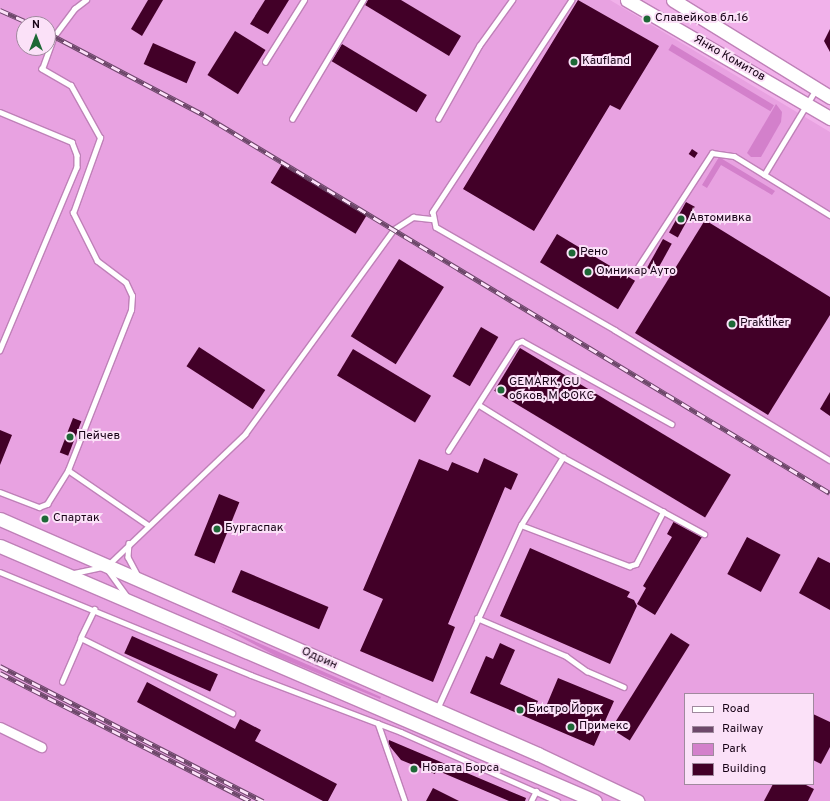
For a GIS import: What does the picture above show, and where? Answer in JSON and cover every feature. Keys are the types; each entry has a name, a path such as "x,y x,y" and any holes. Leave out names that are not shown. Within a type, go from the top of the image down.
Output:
{"main road":[{"name":"Янко Комитов","path":"627,0 830,118"},
{"name":"Янко Комитов","path":"673,0 830,97"},
{"name":"Одрин","path":"0,519 142,580 637,801"},
{"name":"Одрин","path":"0,546 595,801"},
{"path":"348,695 367,696 418,717 437,711"}],"street":[{"path":"0,727 42,746"}],"lane":[{"path":"266,62 304,0"},
{"path":"292,119 363,0"},
{"path":"438,119 479,46 512,0"},
{"path":"572,0 433,212 433,219 436,227 615,330 830,460"},
{"path":"0,492 43,507 68,470 132,310 132,296 126,283 97,261 73,213 100,138 71,86 42,69 54,36 74,9 84,1"},
{"path":"764,175 816,88"},
{"path":"0,112 72,142 77,155 77,167 0,350"},
{"path":"638,266 712,153 734,156 830,215"},
{"path":"65,574 107,566 129,543 246,434 393,230 413,217 433,219"},
{"path":"448,451 480,405 517,343 522,341 672,424"},
{"path":"480,405 563,456 704,534"},
{"path":"437,711 477,618 521,525 563,456"},
{"path":"68,470 148,526"},
{"path":"521,525 629,566 636,564 663,512"},
{"path":"129,543 131,565 142,580"},
{"path":"107,566 117,586 136,605"},
{"path":"0,572 95,609 250,675 378,723 557,801"},
{"path":"62,682 95,609"},
{"path":"477,618 566,656 587,671 624,687"},
{"path":"81,638 232,713"},
{"path":"378,723 405,801"},
{"path":"531,801 536,791"}],"shaded area":[{"path":"0,0 610,0 830,132 830,801 0,801"}],"green space":[{"path":"672,44 774,105 770,111 668,50"},
{"path":"776,104 782,112 781,122 761,157 751,157 747,153"},
{"path":"719,157 775,191 772,195 721,165 707,188 702,185"},
{"path":"218,625 381,697 380,699 276,656"}],"building":[{"path":"148,0 163,0 142,36 131,29"},
{"path":"265,0 289,0 268,34 250,24"},
{"path":"368,0 401,0 461,36 449,56 365,5"},
{"path":"578,0 659,46 620,110 610,105 534,231 463,189"},
{"path":"830,29 830,52 824,41"},
{"path":"235,31 266,50 238,94 207,75"},
{"path":"153,43 196,62 187,83 144,64"},
{"path":"342,44 427,95 417,112 332,61"},
{"path":"692,149 698,153 694,158 689,154"},
{"path":"282,164 367,215 356,234 271,183"},
{"name":"Автомивка","path":"686,202 695,207 678,237 669,233"},
{"name":"Praktiker","path":"705,220 830,297 830,315 768,415 635,333"},
{"name":"Омникар Ауто","path":"557,234 635,281 618,309 540,262"},
{"name":"Автомивка","path":"663,239 672,244 656,273 647,268"},
{"path":"399,259 444,287 396,364 351,336"},
{"path":"481,327 498,337 470,386 452,376"},
{"path":"199,347 265,390 253,409 186,366"},
{"path":"520,348 731,475 705,518 494,391"},
{"path":"353,349 431,396 415,422 337,376"},
{"path":"830,392 830,416 820,409"},
{"name":"Пейчев","path":"73,418 81,421 68,456 60,453"},
{"path":"0,430 12,435 0,465"},
{"path":"484,458 518,474 511,490 505,487 448,624 455,627 433,682 360,651 383,599 363,590 419,459 448,471 452,462 478,473"},
{"name":"Бургаспак","path":"219,494 239,502 215,563 194,555"},
{"path":"674,521 702,537 655,615 637,604 646,588 643,586 672,537 667,534"},
{"path":"747,537 781,555 761,592 727,574"},
{"path":"530,548 630,592 627,597 634,600 637,606 610,664 500,616"},
{"path":"818,557 830,563 830,610 799,593"},
{"path":"241,570 328,607 319,629 232,592"},
{"path":"671,633 690,645 630,740 611,729"},
{"path":"132,636 218,674 210,692 124,653"},
{"path":"500,643 515,650 500,684 538,701 536,705 545,709 558,678 614,701 594,746 470,693 486,656 493,659"},
{"path":"147,682 235,729 240,719 261,730 255,741 337,784 328,801 323,801 137,702"},
{"path":"814,714 830,722 830,747 821,764 814,760"},
{"path":"389,740 526,798 525,801 509,801 436,770 435,774 401,760 388,744"},
{"path":"772,785 806,785 814,789 808,801 764,801"},
{"path":"433,788 459,801 426,801"}],"railway":[{"path":"0,10 16,17"},
{"path":"56,37 204,115 830,493"},
{"path":"0,666 263,801"},
{"path":"0,673 250,801"}],"place":[{"name":"Славейков бл.16","path":"647,19"},
{"name":"Kaufland","path":"574,62"},
{"name":"Автомивка","path":"681,219"},
{"name":"Рено","path":"572,253"},
{"name":"Омникар Ауто","path":"588,272"},
{"name":"Praktiker","path":"732,324"},
{"name":"GEMARK, GU обков, М ФОКС","path":"501,390"},
{"name":"Пейчев","path":"70,437"},
{"name":"Спартак","path":"45,519"},
{"name":"Бургаспак","path":"217,529"},
{"name":"Бистро Йорк","path":"520,710"},
{"name":"Примекс","path":"571,727"},
{"name":"Новата Борса","path":"414,769"}]}
